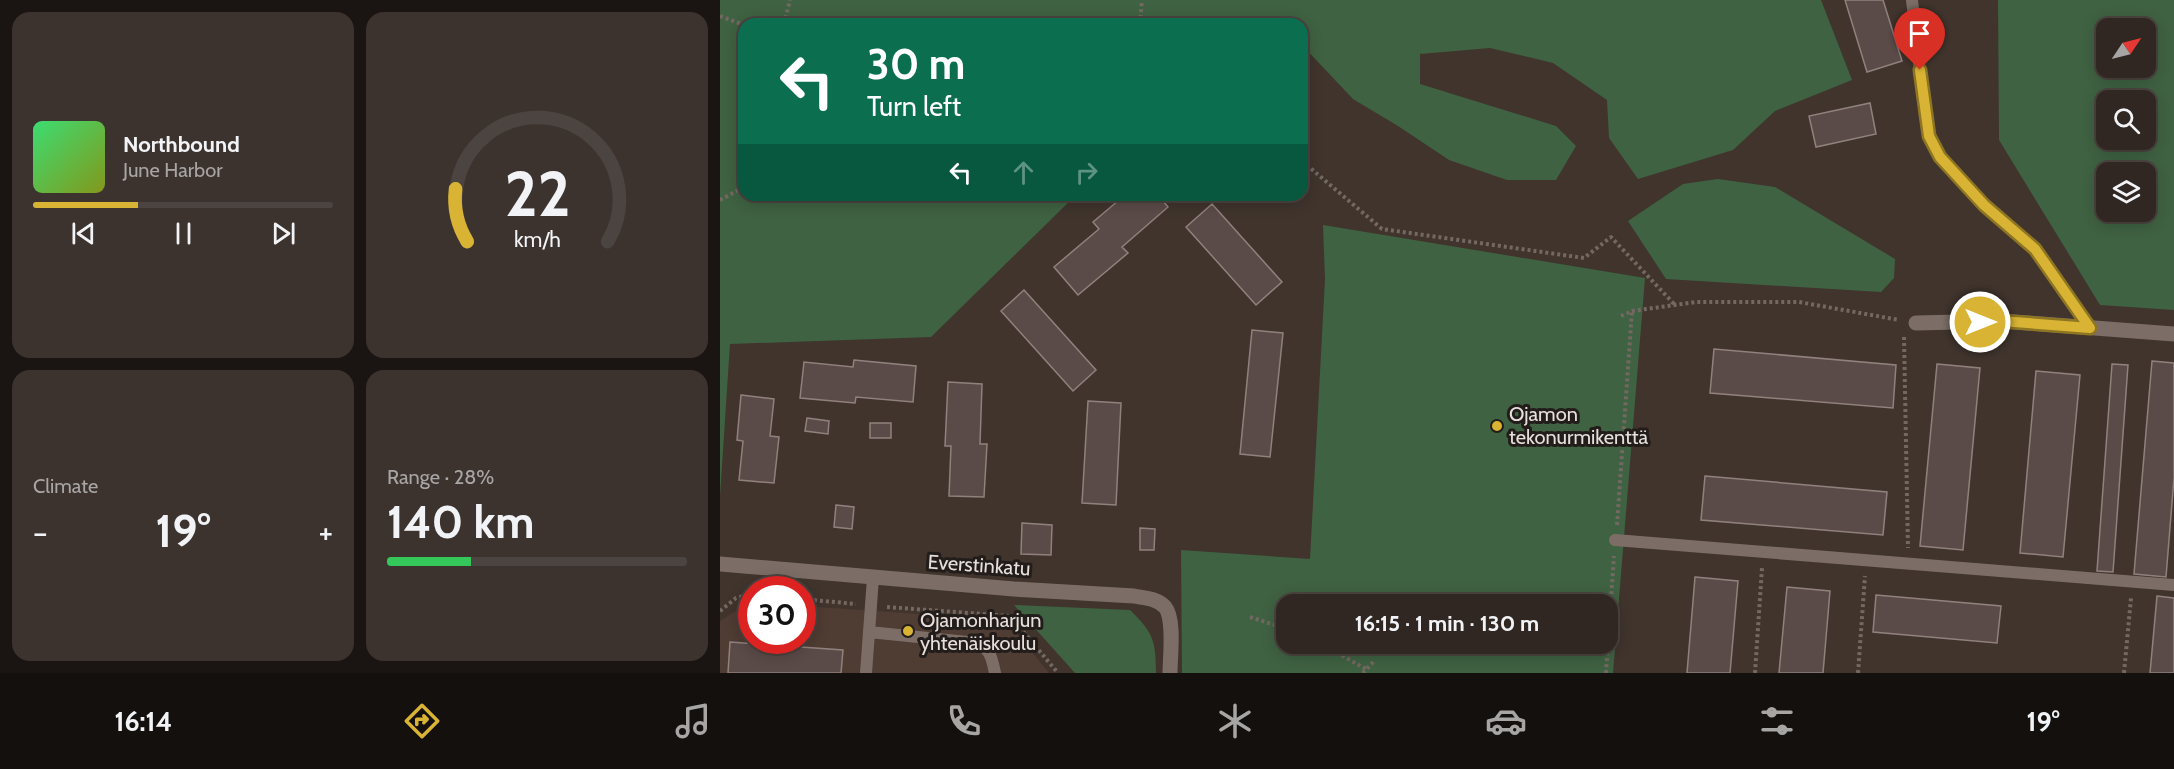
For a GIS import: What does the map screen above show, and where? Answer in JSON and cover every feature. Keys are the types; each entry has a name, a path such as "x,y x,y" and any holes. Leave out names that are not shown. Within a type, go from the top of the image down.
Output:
{"street":[{"path":"1910,322 2001,321 2174,334"},
{"name":"Everstinkatu","path":"720,564 1014,590 1134,596 1152,599 1164,605 1170,616 1170,673"}],"lane":[{"path":"1912,0 1925,116 1929,136 1940,157 1984,205 2035,249 2090,328"},
{"path":"1616,540 2174,585"},
{"path":"866,673 873,578"},
{"path":"869,632 977,643 985,647 991,655 995,673"}],"path":[{"path":"786,18 790,0"},
{"path":"1140,18 1142,0"},
{"path":"720,16 738,23"},
{"path":"1308,166 1382,229 1584,258 1611,237 1675,305"},
{"path":"720,200 738,190"},
{"path":"1621,316 1632,310 1696,302 1799,302 1910,322 1908,564"},
{"path":"1612,594 1632,310"},
{"path":"1755,673 1764,552"},
{"path":"1858,673 1867,560"},
{"path":"2124,673 2132,582"},
{"path":"720,610 738,598"},
{"path":"816,600 1010,616 1058,673"},
{"path":"1250,617 1276,625"},
{"path":"1339,654 1366,669"},
{"path":"1606,673 1607,654"},
{"path":"1363,673 1375,660"}],"shaded area":[{"name":"Ojamonharjun yhtenäiskoulu","path":"816,607 1006,620 1049,673 720,673 720,621 738,610 738,654 816,654"}],"green space":[{"path":"720,0 1821,0 1852,80 1775,111 1733,150 1638,179 1609,138 1607,100 1553,63 1490,48 1420,54 1420,84 1556,126 1576,146 1556,180 1507,180 1449,160 1353,99 1308,51 1308,18 738,18 738,201 1070,201 931,337 730,344 720,496"},
{"path":"1998,0 2174,0 2174,310 2100,305 1999,140"},
{"path":"1718,179 1775,187 1895,259 1894,278 1881,292 1666,279 1628,221 1683,184"},
{"path":"1323,225 1645,278 1618,611 1618,594 1276,594 1276,654 1615,654 1613,673 1182,673 1181,550 1310,559 1325,279"},
{"path":"1014,605 1130,610 1152,638 1156,673 1075,673"}],"building":[{"path":"1845,0 1883,0 1902,61 1867,72"},
{"path":"1870,103 1876,134 1816,147 1809,116"},
{"path":"1118,201 1163,201 1168,207 1122,247 1128,253 1078,295 1054,267 1099,229 1093,222"},
{"path":"1212,204 1282,282 1256,305 1186,227"},
{"path":"1024,290 1096,370 1073,391 1001,311"},
{"path":"1252,330 1283,333 1270,457 1240,454"},
{"path":"1714,349 1896,365 1893,408 1710,393"},
{"path":"854,360 916,366 913,402 856,397 855,403 800,398 804,362 853,367"},
{"path":"2152,361 2174,363 2174,478 2166,577 2134,574"},
{"path":"1937,364 1980,368 1963,550 1920,546"},
{"path":"2112,364 2128,365 2113,572 2097,571"},
{"path":"2036,371 2080,375 2063,557 2020,553"},
{"path":"948,382 982,384 980,444 987,444 984,497 949,496 951,446 945,446"},
{"path":"741,395 774,399 770,436 779,437 774,483 739,480 743,441 737,440"},
{"path":"1088,401 1121,403 1116,505 1082,503"},
{"path":"807,418 829,421 828,434 805,431"},
{"path":"870,423 891,423 891,438 870,438"},
{"path":"1705,476 1887,492 1883,535 1701,520"},
{"path":"836,505 854,507 852,529 834,527"},
{"path":"1022,523 1052,525 1051,555 1021,554"},
{"path":"1140,528 1155,529 1154,550 1140,550"},
{"path":"1695,577 1738,581 1730,673 1687,673"},
{"path":"1787,587 1830,591 1823,673 1779,673"},
{"path":"1876,595 2001,606 1997,643 1873,632"},
{"path":"2157,596 2174,598 2174,673 2150,673"},
{"path":"730,642 738,643 738,654 816,654 816,648 843,650 841,673 728,673"}],"place":[{"name":"Ojamon tekonurmikenttä","path":"1497,426"},
{"name":"Ojamonharjun yhtenäiskoulu","path":"908,631"}],"route":[{"path":"1920,70 1929,136 1940,157 1984,205 2035,249 2090,328 2001,321 1980,322"}]}
